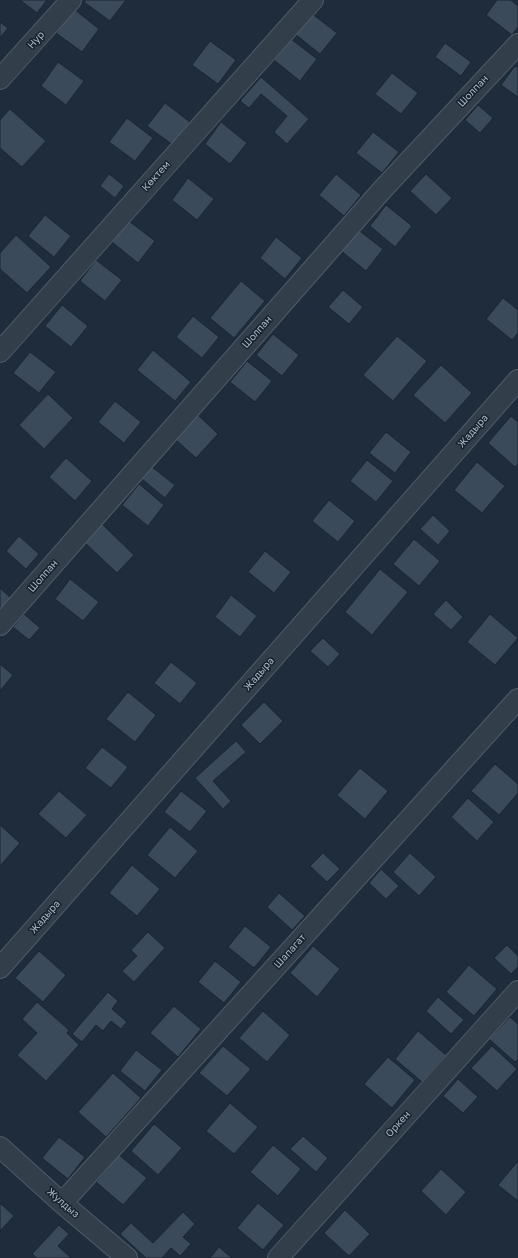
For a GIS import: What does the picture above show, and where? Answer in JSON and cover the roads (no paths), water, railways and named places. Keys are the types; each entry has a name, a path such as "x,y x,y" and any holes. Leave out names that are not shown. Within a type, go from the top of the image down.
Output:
{"street":[{"name":"Нур","path":"0,79 71,0"},
{"name":"Көктем","path":"0,352 313,0"},
{"name":"Шолпан","path":"0,625 382,190 518,44"},
{"name":"Жадыра","path":"0,968 518,380"},
{"name":"Шапагат","path":"62,1203 518,699"},
{"name":"Оркен","path":"278,1258 518,991"},
{"name":"Жулдыз","path":"0,1147 62,1203 127,1258"}]}
